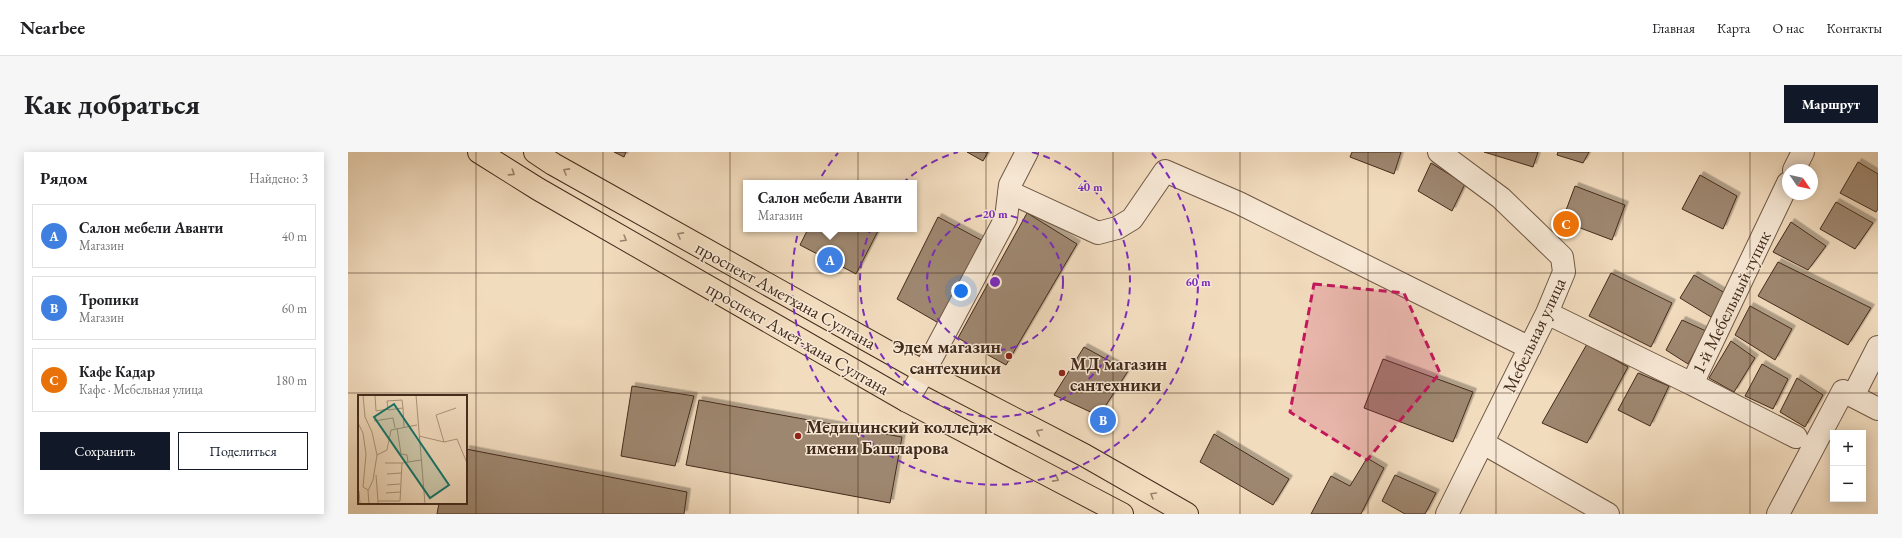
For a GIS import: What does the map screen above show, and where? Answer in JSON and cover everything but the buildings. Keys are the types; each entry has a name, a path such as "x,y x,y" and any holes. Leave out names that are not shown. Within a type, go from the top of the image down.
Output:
{"main road":[{"name":"проспект Амет-хана Султана","path":"479,152 538,189 907,401 1122,514"},
{"name":"проспект Аметхана Султана","path":"535,152 553,164 924,372 1084,455 1187,514"}],"street":[{"path":"907,401 1006,218 1010,185 1027,152"},
{"name":"Мебельная улица","path":"1439,152 1501,198 1562,257 1564,272 1547,313 1447,514"},
{"path":"1797,164 1803,152"},
{"path":"1009,192 1098,233 1117,228 1132,219 1165,171 1240,203 1530,348"},
{"name":"1-й Мебельный тупик","path":"1547,313 1692,384 1782,196"},
{"path":"1853,396 1878,347"},
{"path":"1692,384 1796,437"},
{"path":"1778,514 1843,390 1878,409"},
{"path":"1483,443 1608,514"}],"highlighted area":[{"path":"1314,284 1404,293 1440,373 1367,460 1290,412"}],"place":[{"name":"Кафе Кадар","path":"1566,224"},
{"name":"Салон мебели Аванти","path":"830,260"},
{"name":"Эдем магазин сантехники","path":"1009,356"},
{"name":"МД магазин сантехники","path":"1062,373"},
{"name":"Тропики","path":"1103,420"},
{"name":"Медицинский колледж имени Башларова","path":"798,436"}]}
